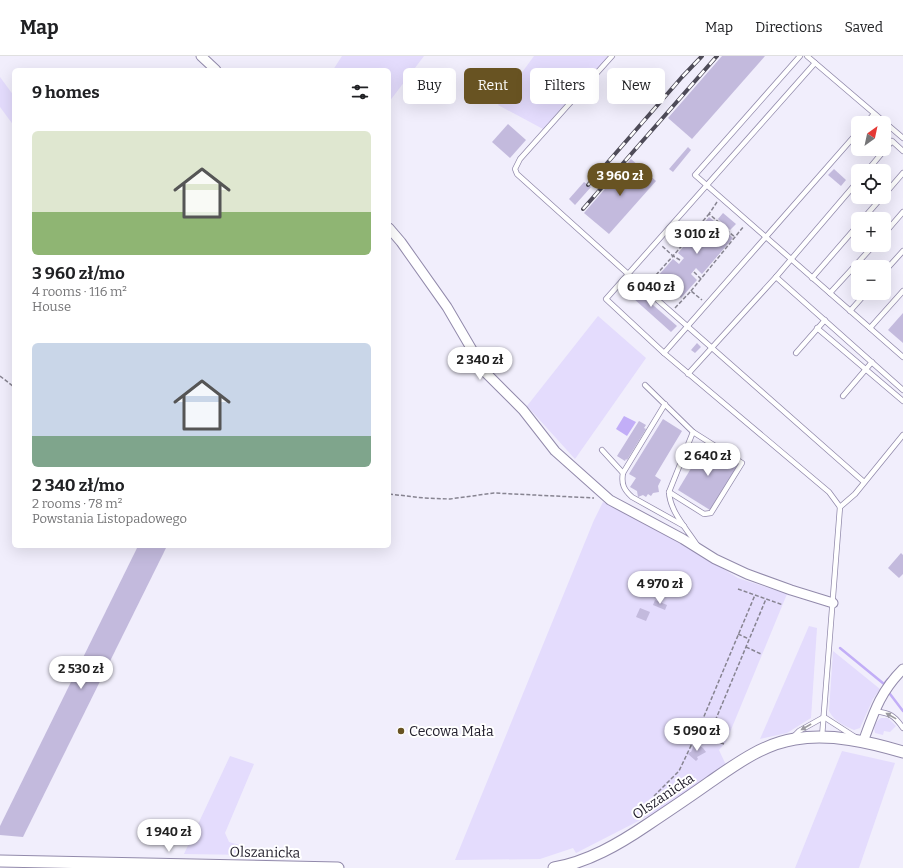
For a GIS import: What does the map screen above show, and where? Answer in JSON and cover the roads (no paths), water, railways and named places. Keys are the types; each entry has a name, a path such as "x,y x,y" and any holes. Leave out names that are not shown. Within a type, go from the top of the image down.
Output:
{"street":[{"path":"201,56 214,68"},
{"path":"391,230 447,307 485,372 523,410 555,451 610,500 699,548 715,559 747,574 790,590 833,603"},
{"path":"863,742 874,711 881,697 888,685 903,668"},
{"name":"Olszanicka","path":"554,868 580,862 607,850 640,830 740,762 763,749 789,740 822,737 863,742 903,752"},
{"name":"Olszanicka","path":"0,861 338,868"}],"lane":[{"path":"612,56 520,159 516,169 517,174 520,179 864,482"},
{"path":"800,56 695,175 903,357"},
{"path":"807,56 903,138"},
{"path":"815,63 606,299 688,374 829,492 840,508 822,737"},
{"path":"664,353 851,140"},
{"path":"872,164 892,141 903,151"},
{"path":"891,187 903,173"},
{"path":"688,374 776,277 851,189"},
{"path":"869,212 876,204"},
{"path":"891,226 903,212"},
{"path":"812,278 851,233"},
{"path":"891,264 903,250"},
{"path":"830,293 868,252"},
{"path":"776,277 903,390"},
{"path":"870,328 903,291"},
{"path":"850,310 859,300"},
{"path":"796,353 824,320"},
{"path":"817,328 903,401"},
{"path":"843,396 872,362"},
{"path":"645,385 693,432 742,463 710,513 704,514 669,492"},
{"path":"665,404 622,473 621,480 626,492 632,497 685,527"},
{"path":"693,432 669,492 672,505 699,548"},
{"path":"840,508 855,494 903,435"},
{"path":"602,450 622,473"},
{"path":"874,711 886,712 893,715 903,728"},
{"path":"789,740 799,731 824,716"},
{"path":"824,716 863,742"}],"waterway":[{"path":"840,648 884,684 888,679"},
{"path":"890,694 903,711"}],"railway":[{"path":"588,185 702,56"},
{"path":"583,209 717,56"}],"place":[{"name":"Cecowa Mała","path":"401,731"}]}
